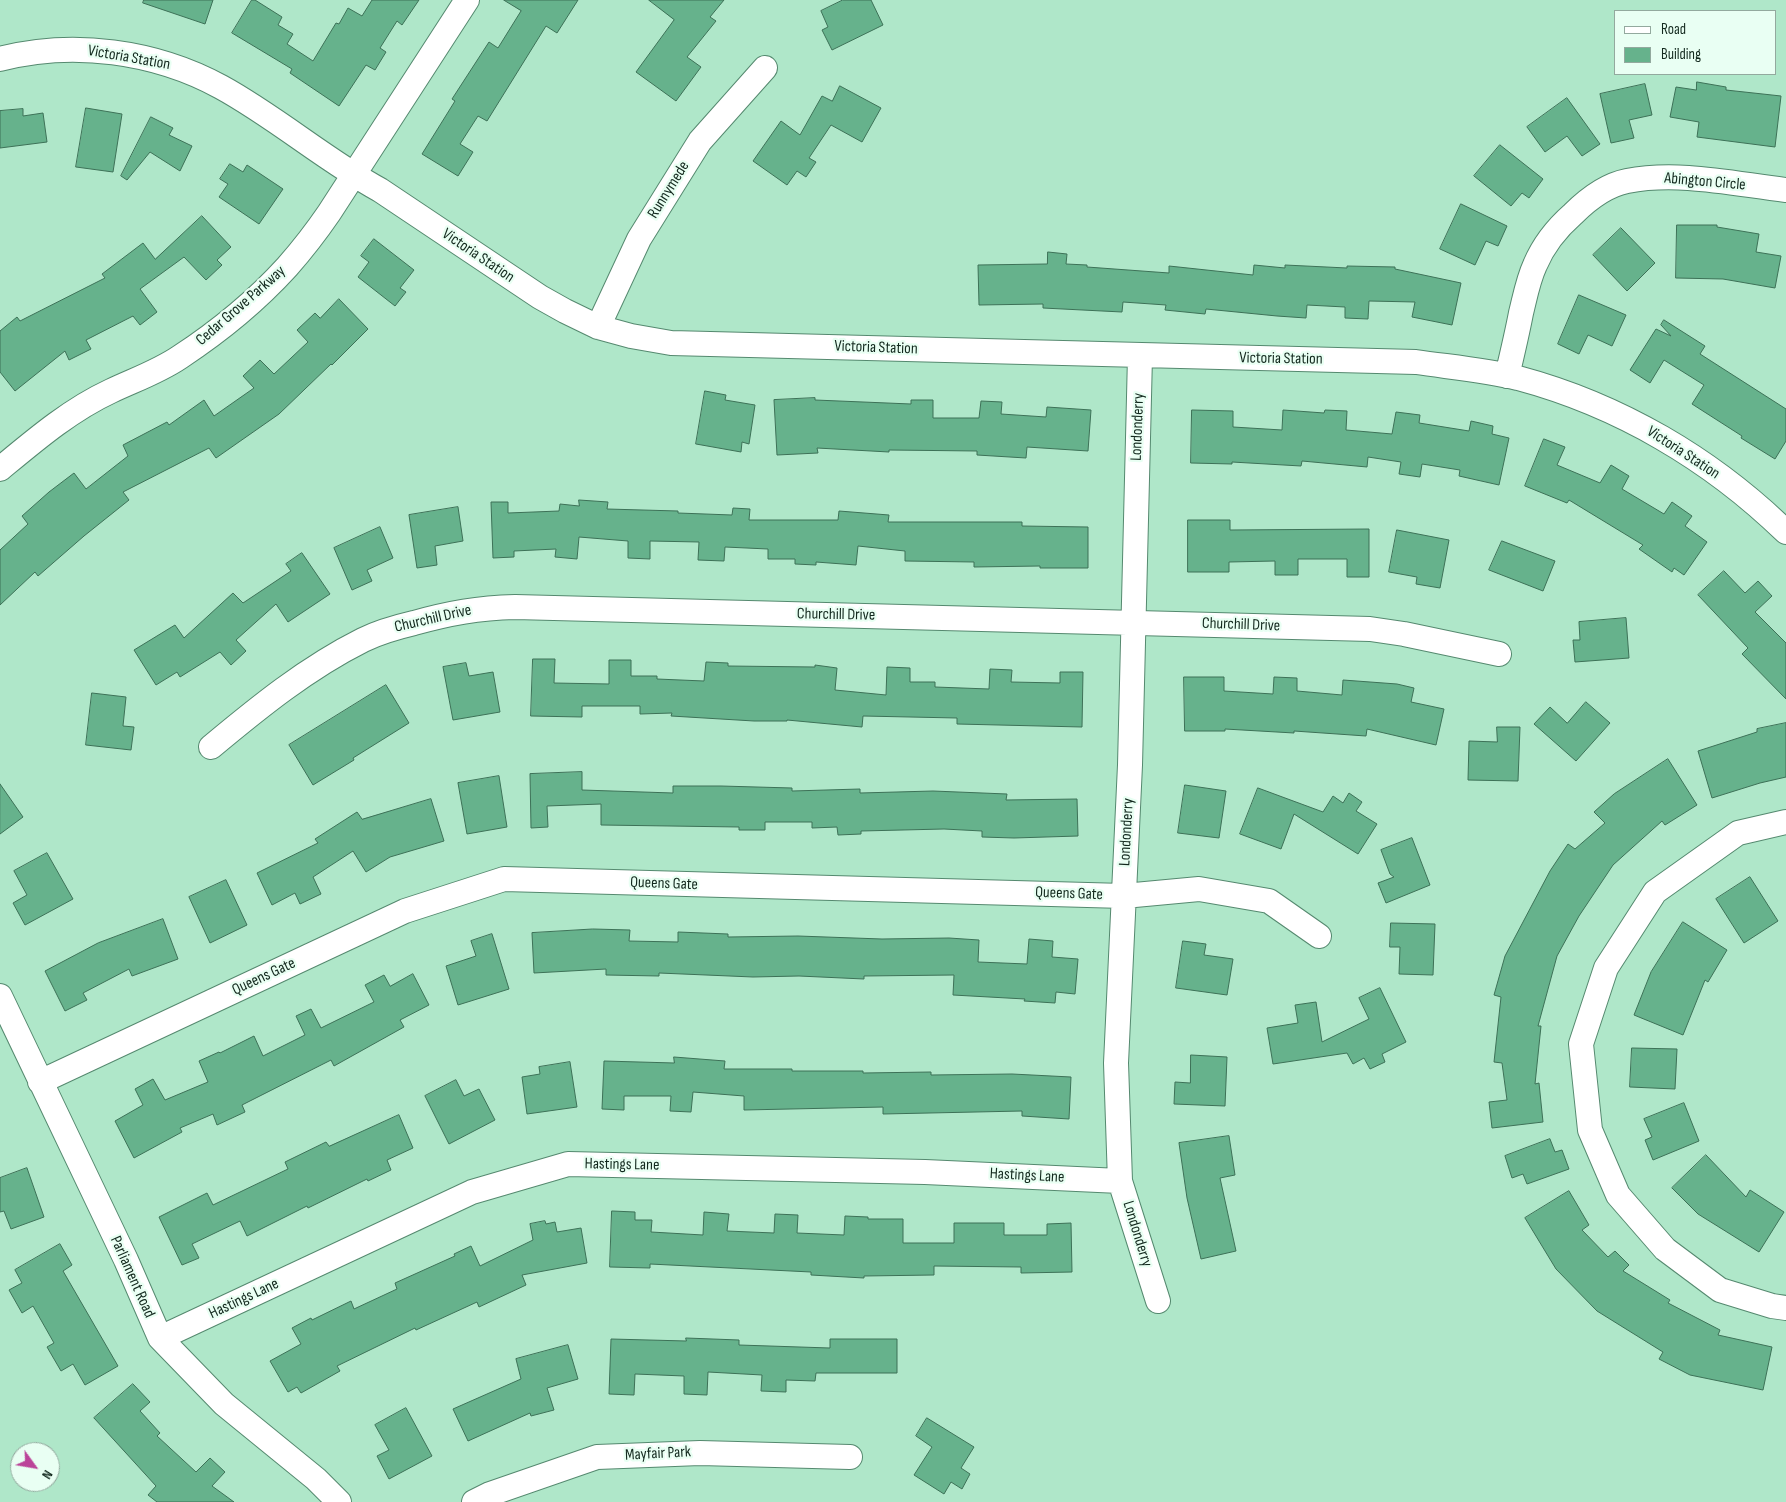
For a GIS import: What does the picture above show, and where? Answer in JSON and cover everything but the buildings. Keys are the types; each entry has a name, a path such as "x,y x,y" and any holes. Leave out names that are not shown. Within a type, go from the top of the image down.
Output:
{"street":[{"name":"Cedar Grove Parkway","path":"0,470 63,419 111,391 145,377 179,358 213,334 266,289 287,267 324,220 467,0"},
{"name":"Victoria Station","path":"0,59 22,53 54,50 107,51 172,65 199,76 239,98 540,297 598,327 630,336 671,343 1416,362 1507,376 1562,392 1621,415 1669,441 1729,483 1786,531"},
{"name":"Runnymede","path":"598,327 639,239 700,142 764,68"},
{"name":"Abington Circle","path":"1507,376 1534,266 1561,224 1586,201 1626,181 1669,177 1786,190"},
{"name":"Londonderry","path":"1140,356 1130,765 1116,1063 1120,1181 1158,1301"},
{"name":"Churchill Drive","path":"211,747 259,706 324,661 365,639 388,630 448,614 485,608 525,607 1370,629 1404,634 1499,654"},
{"path":"1786,822 1738,834 1654,892 1606,968 1581,1044 1590,1130 1618,1195 1665,1250 1720,1290 1772,1306 1786,1308"},
{"name":"Queens Gate","path":"40,1082 405,910 504,879 1124,896 1198,889 1268,901 1319,936"},
{"name":"Parliament Road","path":"0,996 126,1260 160,1338 224,1404 316,1479 339,1502"},
{"name":"Hastings Lane","path":"160,1338 472,1192 568,1164 925,1172 1120,1181"},
{"name":"Mayfair Park","path":"474,1502 490,1494 597,1457 700,1452 850,1456"}]}
